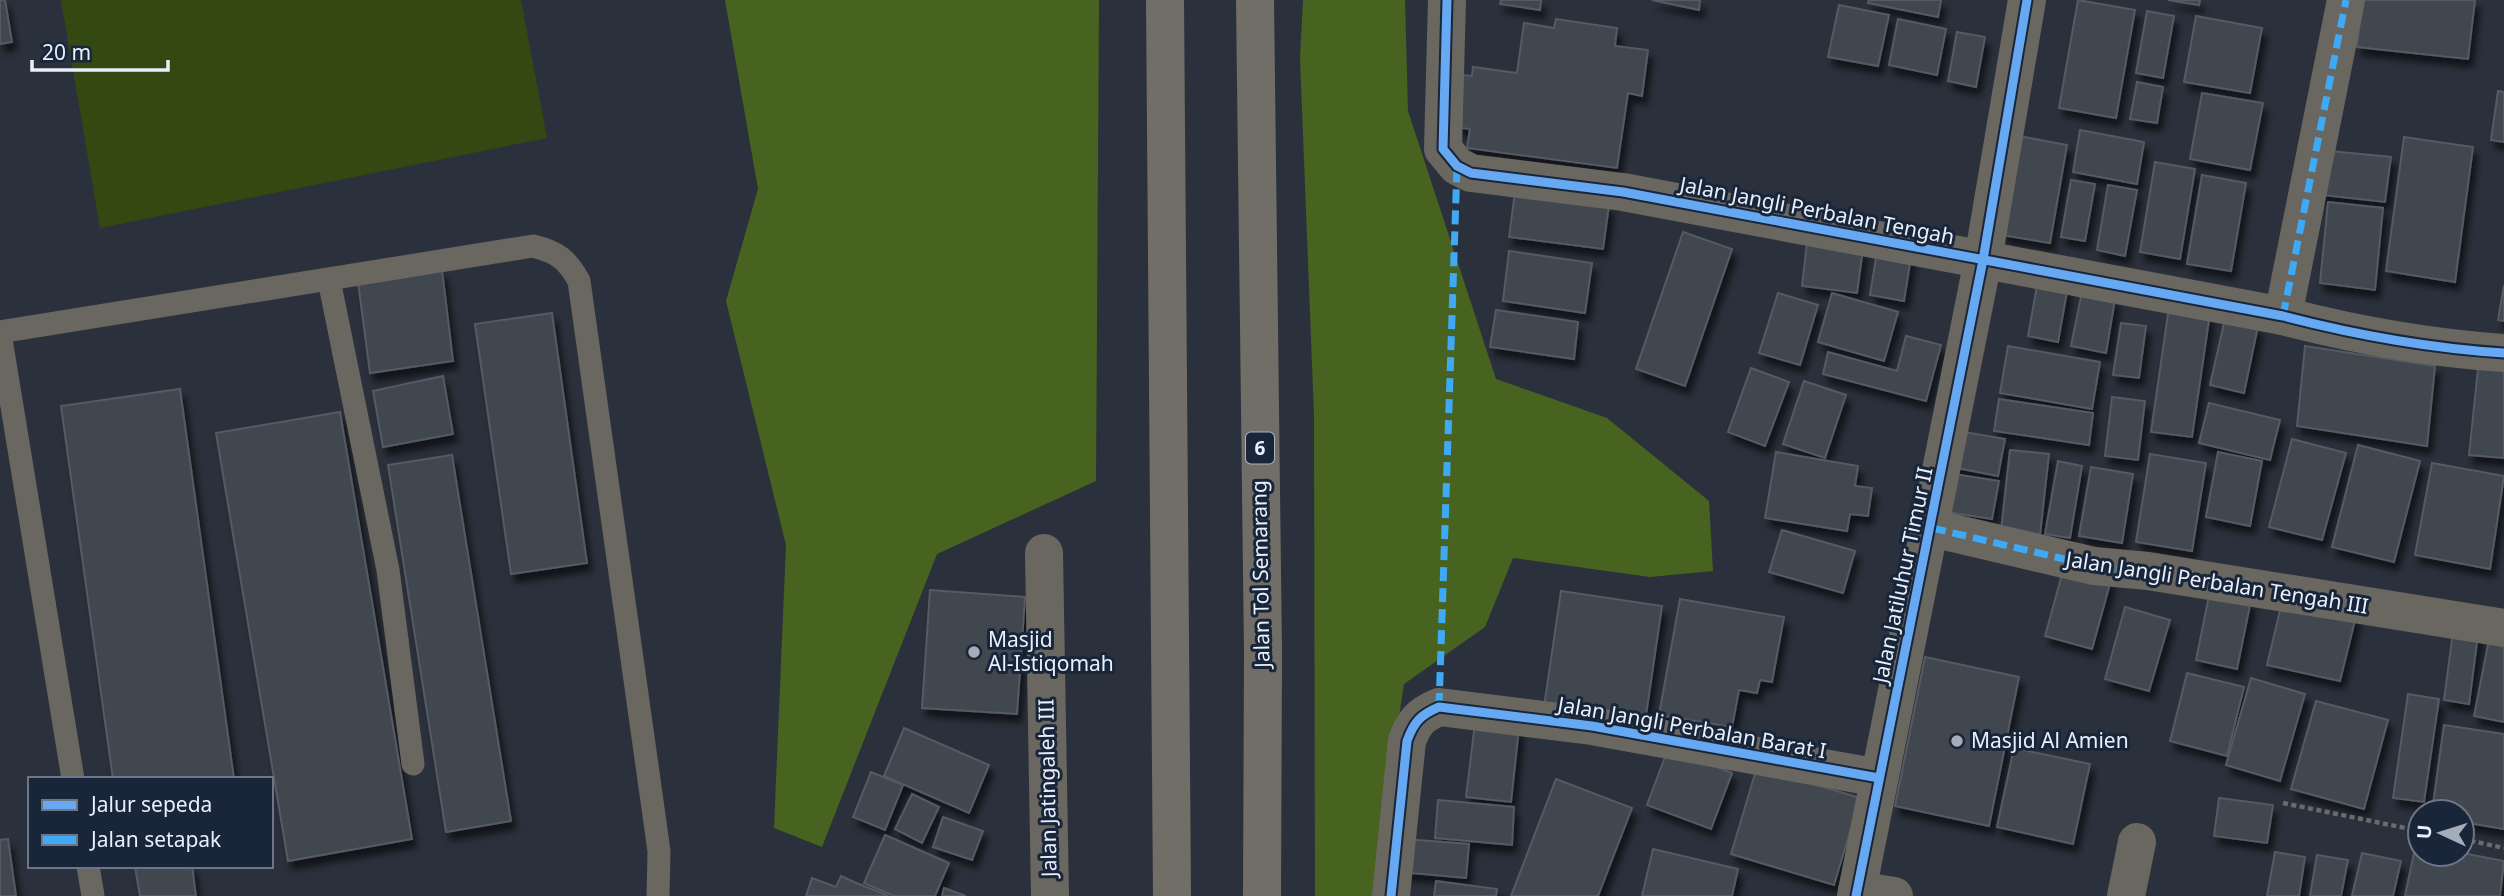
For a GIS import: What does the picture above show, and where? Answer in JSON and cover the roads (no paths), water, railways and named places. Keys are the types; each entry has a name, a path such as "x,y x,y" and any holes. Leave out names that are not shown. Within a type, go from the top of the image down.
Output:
{"highway":[{"path":"1165,0 1172,896"},
{"name":"Jalan Tol Semarang","path":"1255,0 1262,896"}],"street":[{"name":"Jalan Jangli Perbalan Tengah","path":"1447,0 1443,149 1457,166 1471,173 1623,192 2283,317 2387,341 2504,353"},
{"name":"Jalan Jatiluhur Timur II","path":"1869,894 1879,778 1932,528 1983,260 2027,0"},
{"path":"2283,317 2346,0"},
{"name":"Jalan Jangli Perbalan Tengah III","path":"1932,528 2094,566 2148,572 2504,628"},
{"name":"Jalan Jatingaleh III","path":"1044,553 1050,896"},
{"name":"Jalan Jangli Perbalan Barat I","path":"1391,896 1407,741 1413,723 1424,713 1439,707 1592,726 1879,778"},
{"path":"2126,896 2137,842"}],"lane":[{"path":"74,777 0,333 533,246 552,251 567,260 579,281 659,851 657,896"},
{"path":"329,280 388,570 413,764"},
{"path":"88,868 93,896"}],"place":[{"name":"Masjid Al-Istiqomah","path":"974,652"},
{"name":"Masjid Al Amien","path":"1957,741"}]}
